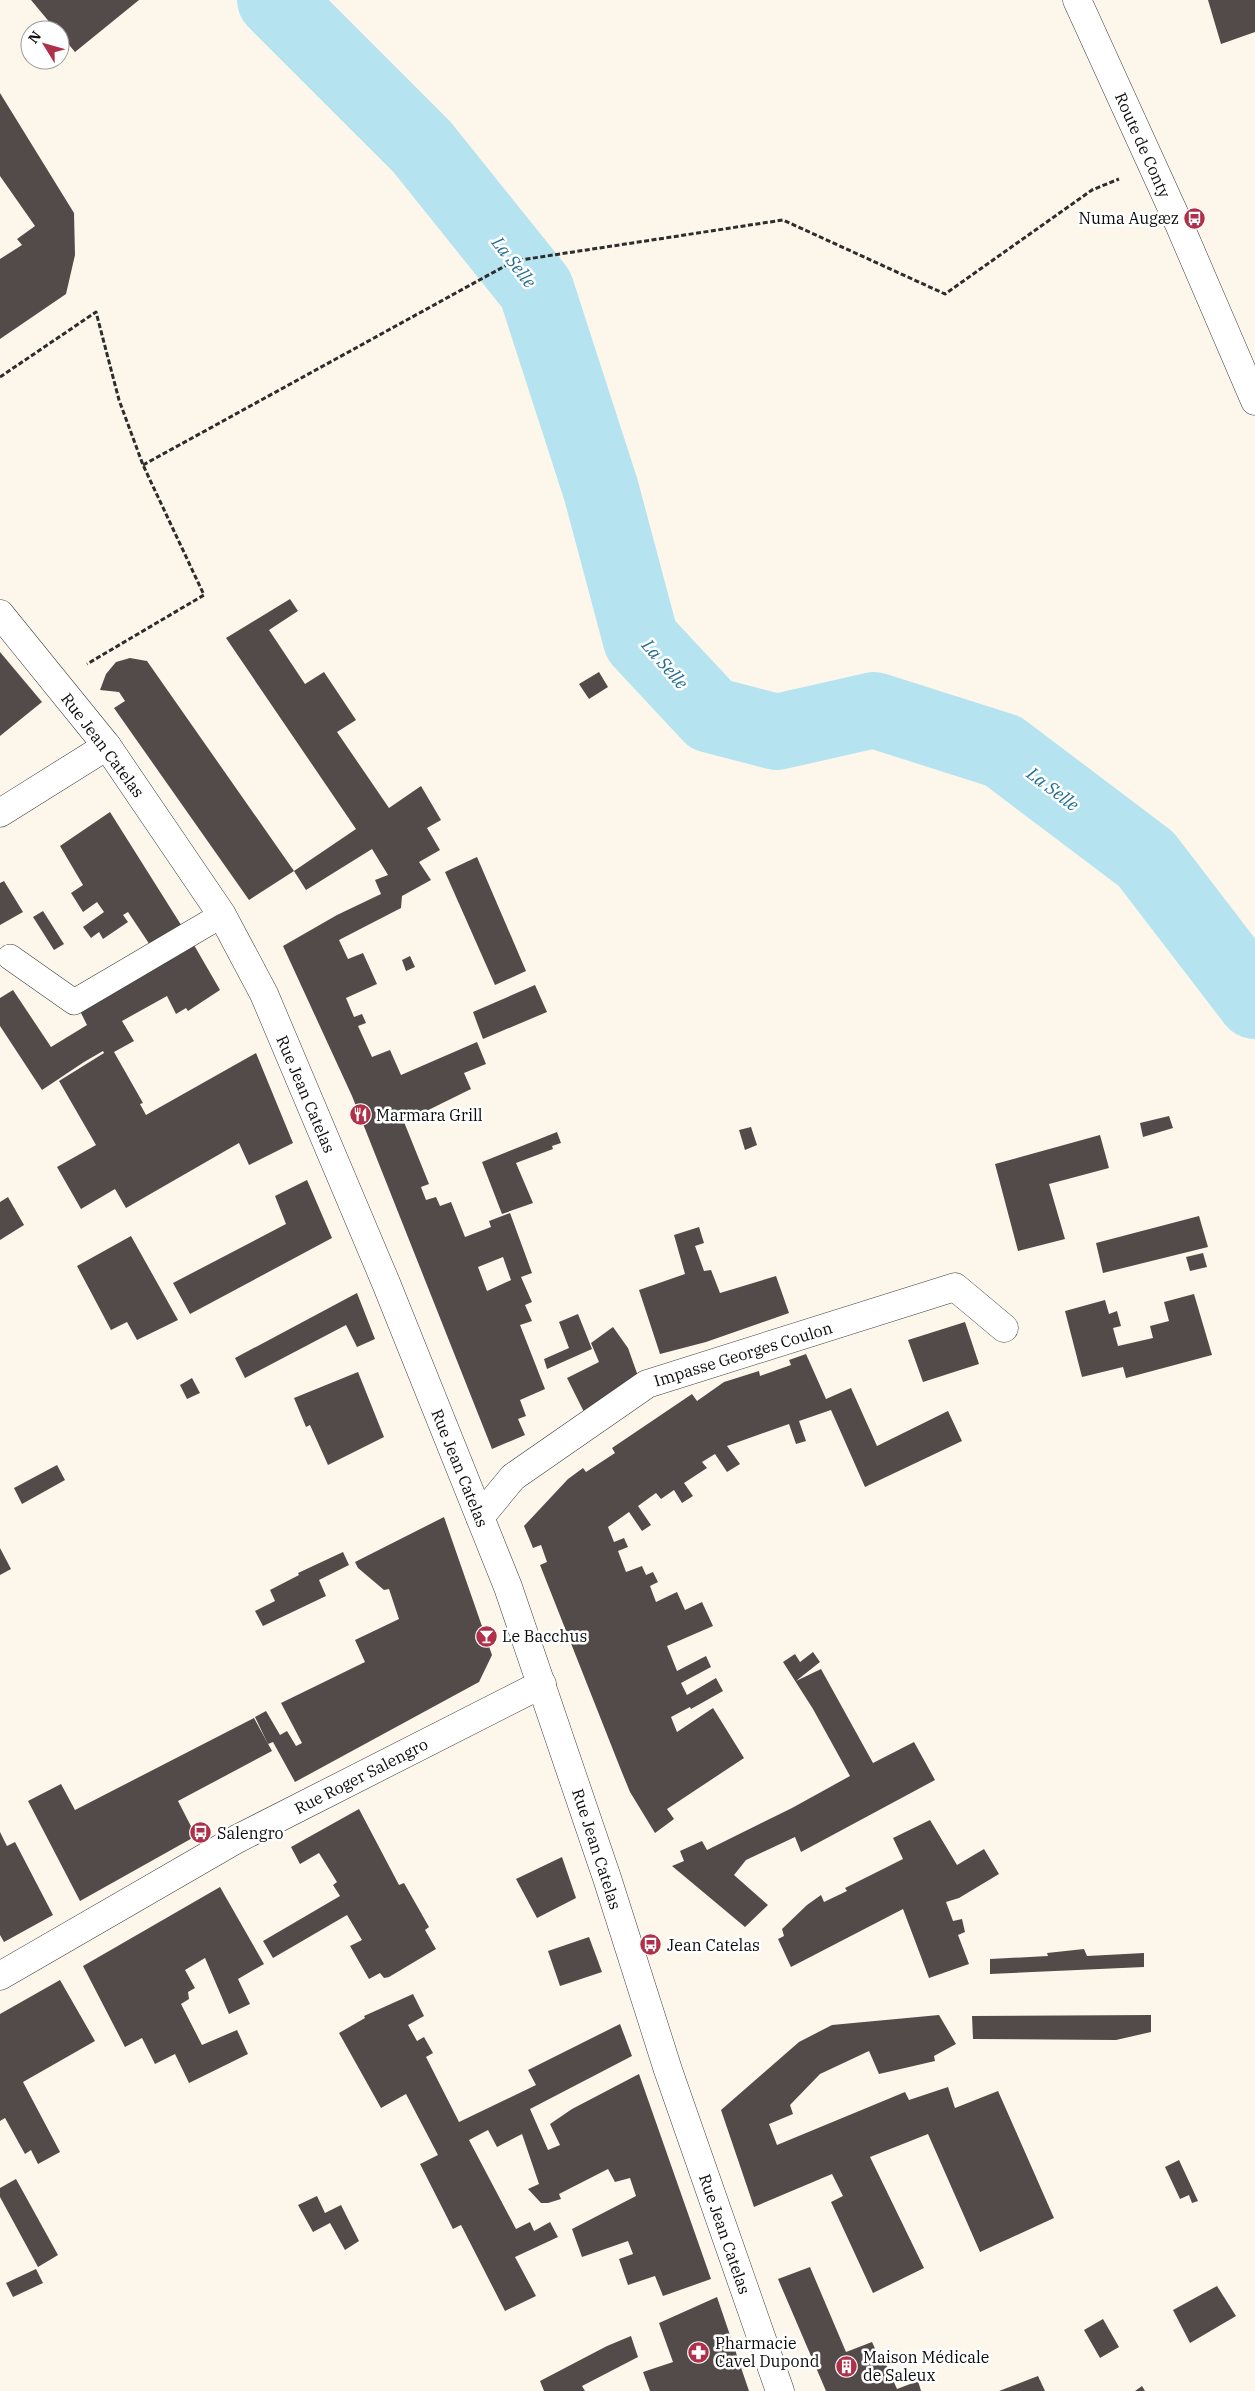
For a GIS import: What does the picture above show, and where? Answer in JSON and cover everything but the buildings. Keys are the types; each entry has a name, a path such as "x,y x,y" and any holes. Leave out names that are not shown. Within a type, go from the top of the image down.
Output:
{"street":[{"name":"Route de Conty","path":"1077,0 1248,369 1255,401"},
{"name":"Rue Jean Catelas","path":"0,614 107,746 222,915 268,1003 386,1283 480,1517 542,1684 668,2070 780,2391"},
{"path":"0,813 107,746"},
{"name":"Impasse Georges Coulon","path":"480,1517 513,1477 647,1384 954,1288 1004,1328"},
{"name":"Rue Roger Salengro","path":"0,1976 237,1839 542,1684"}],"lane":[{"path":"10,957 74,1002 222,915"}],"path":[{"path":"143,465 514,261 783,220 945,294 1092,190 1152,165"},
{"path":"0,378 96,312 119,400 143,465 204,595 79,669 59,686"}],"waterway":[{"name":"La Selle","path":"275,0 422,147 536,289 601,490 641,640 711,715 777,732 874,710 1003,751 1146,859 1255,1001"}],"place":[{"name":"Numa Augæz","path":"1195,218"},
{"name":"Marmara Grill","path":"360,1115"},
{"name":"Le Bacchus","path":"486,1636"},
{"name":"Salengro","path":"201,1833"},
{"name":"Jean Catelas","path":"651,1945"},
{"name":"Pharmacie Cavel Dupond","path":"699,2352"},
{"name":"Maison Médicale de Saleux","path":"847,2366"}]}
